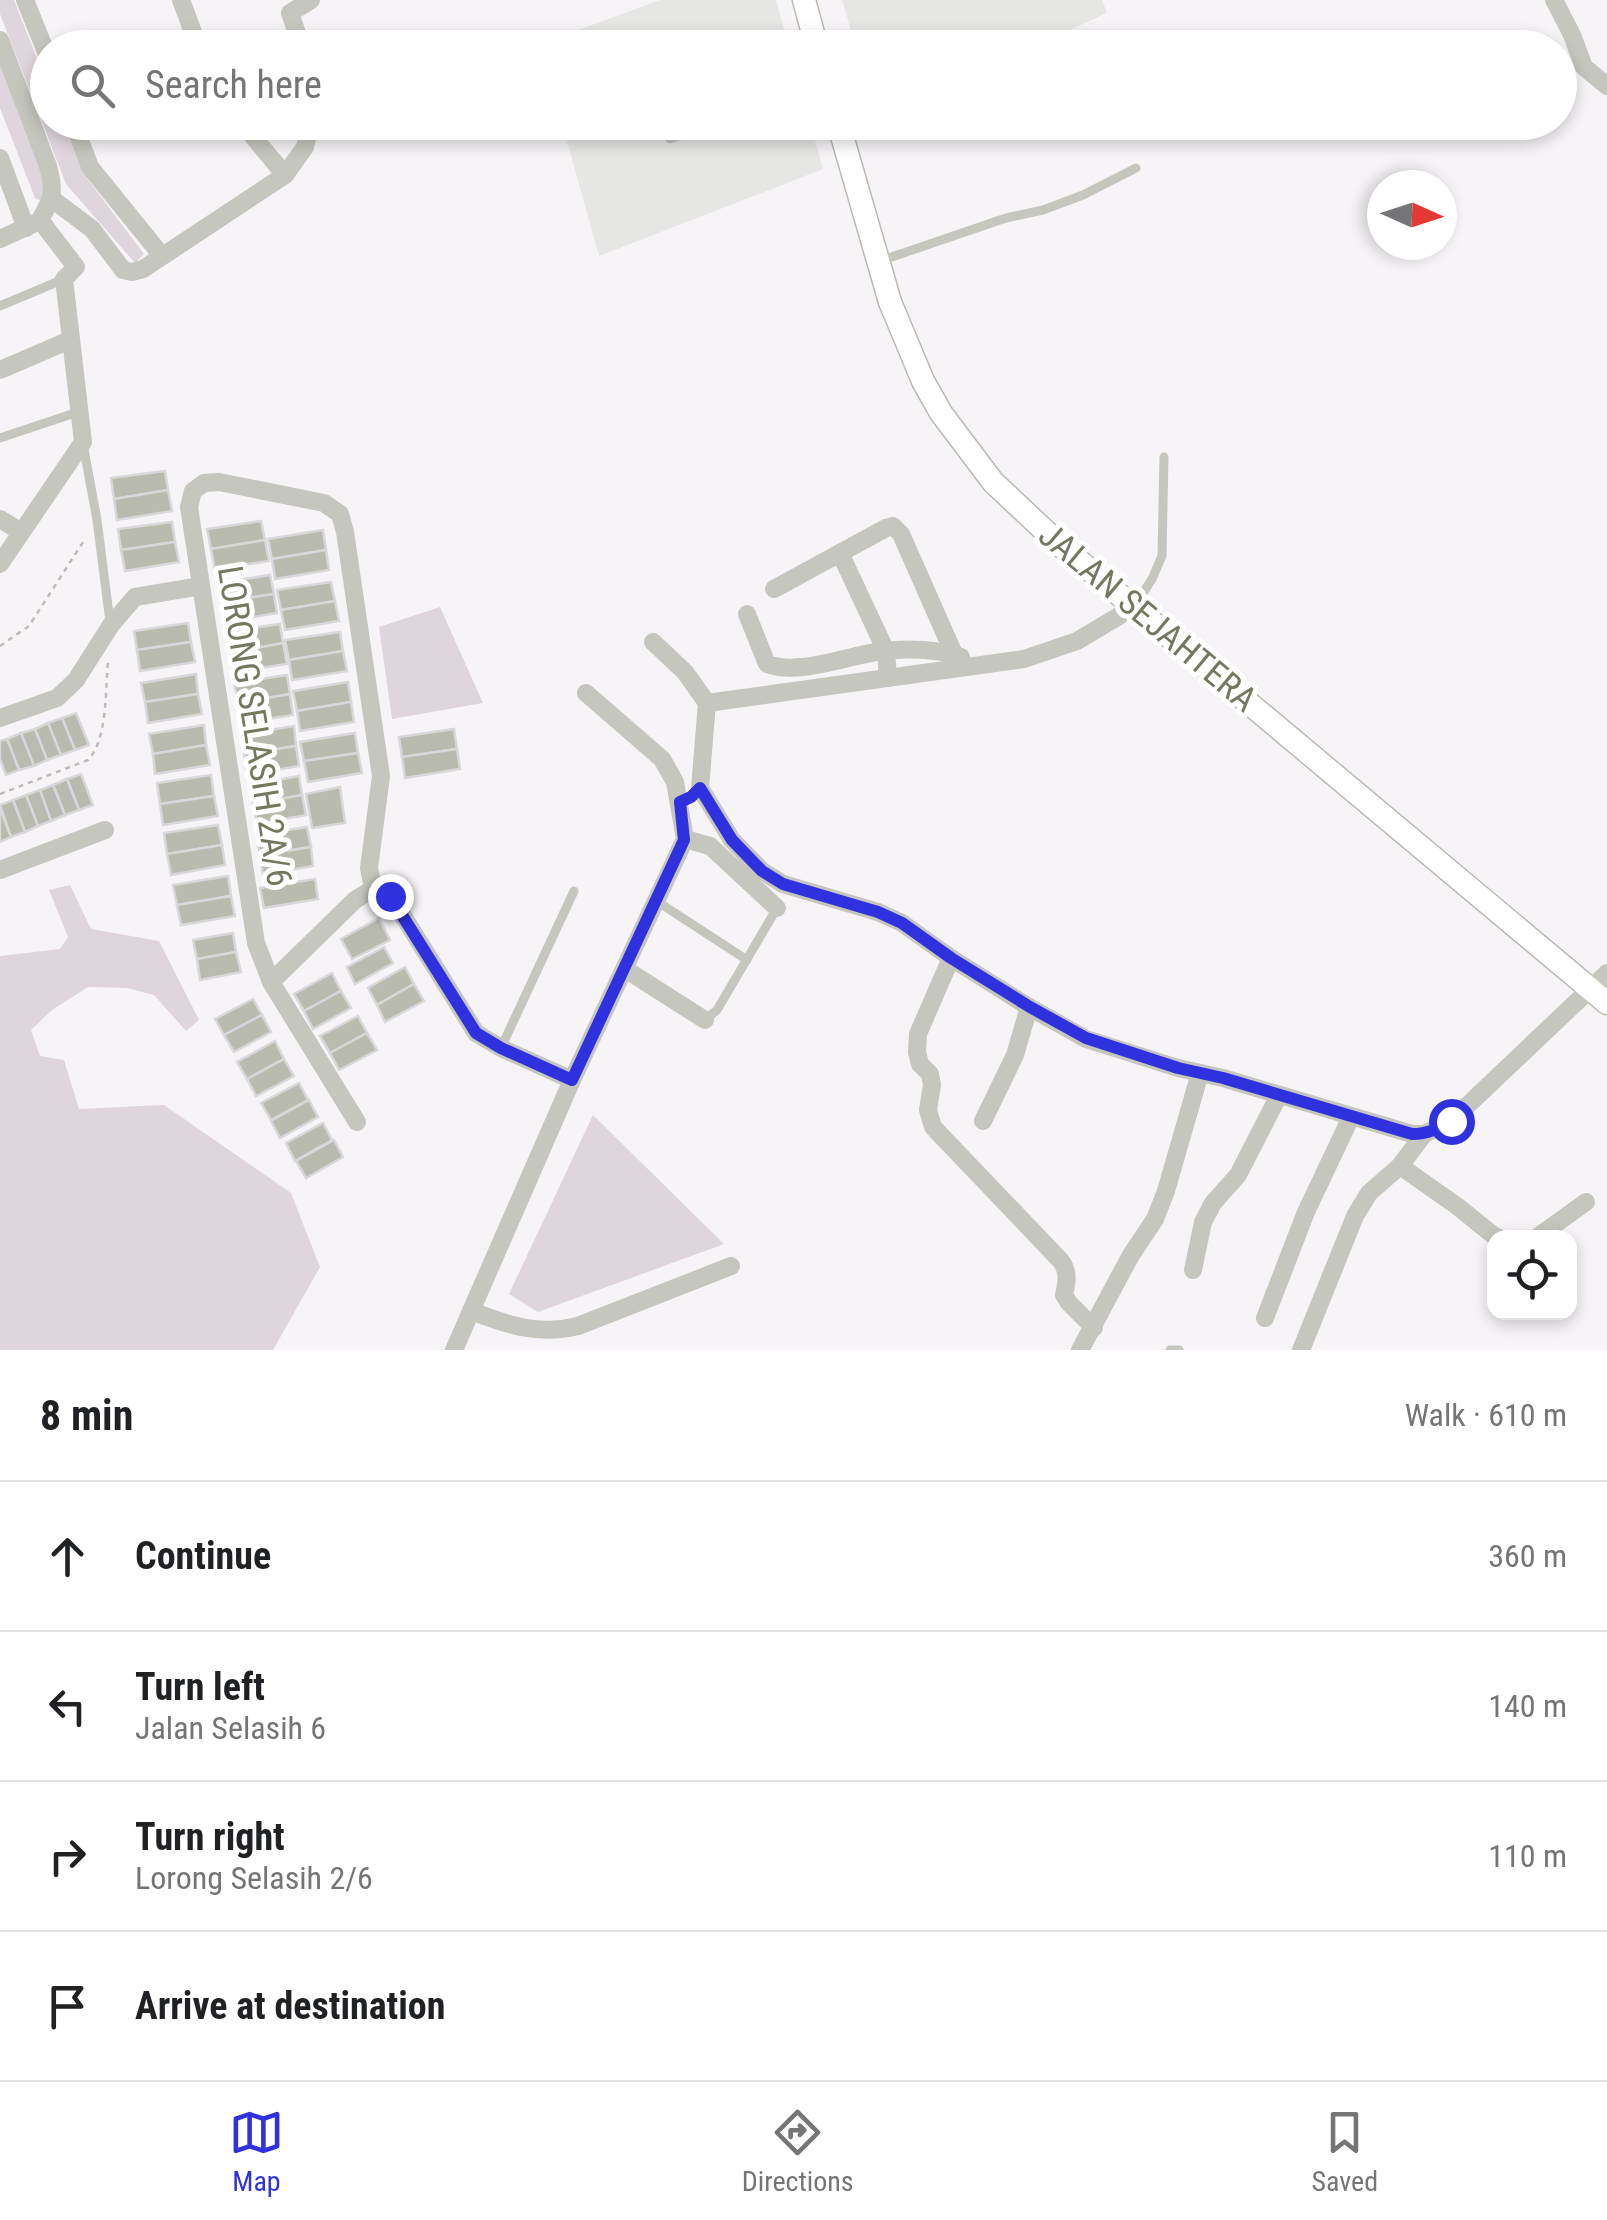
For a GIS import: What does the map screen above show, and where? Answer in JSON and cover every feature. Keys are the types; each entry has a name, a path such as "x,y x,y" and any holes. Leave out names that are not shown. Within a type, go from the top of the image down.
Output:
{"main road":[{"path":"804,0 812,30"},
{"name":"JALAN SEJAHTERA","path":"843,140 890,302 923,381 958,438 994,482 1060,545 1134,607 1602,988"}],"street":[{"path":"25,0 37,30"},
{"path":"181,0 192,30"},
{"path":"296,30 290,12 311,0"},
{"path":"1554,0 1569,30"},
{"path":"0,40 30,119"},
{"path":"1577,49 1584,68 1607,86"},
{"path":"0,239 33,224 52,199 54,188 38,140"},
{"path":"80,140 90,167 162,256"},
{"path":"255,140 285,175"},
{"path":"52,199 92,229 123,270 132,272 143,269 285,175 306,140"},
{"path":"0,158 33,224 70,273 70,340 83,442 0,564"},
{"path":"0,370 70,340"},
{"name":"LORONG SELASIH 2A/6","path":"357,1122 271,982 256,943 189,507 194,490 204,484 220,482 324,503 340,514 381,776 369,868 373,889"},
{"path":"0,519 21,532"},
{"path":"774,589 893,526 954,654"},
{"path":"840,553 886,650 888,678"},
{"path":"0,718 56,698 76,680 135,597 201,586"},
{"path":"706,703 1024,659 1077,642 1134,607"},
{"path":"748,614 767,664 778,668 886,650 954,654 986,665"},
{"path":"652,642 685,672 706,703 700,788 732,840 762,871 783,884 902,923 951,958 1086,1038 1351,1117 1424,1134 1451,1121 1602,988"},
{"path":"454,1350 572,1080 684,840 675,782 662,759 586,693"},
{"path":"680,802 700,788"},
{"path":"0,870 105,830"},
{"path":"684,840 710,846 777,908"},
{"path":"271,982 355,900 373,889 390,896 476,1033 572,1080"},
{"path":"951,958 918,1034 920,1064 930,1074 932,1084 928,1110 933,1127 1066,1267 1064,1295 1094,1328"},
{"path":"624,969 704,1020"},
{"path":"983,1121 1015,1055 1030,1007"},
{"path":"1080,1350 1130,1255 1155,1220 1200,1073"},
{"path":"1193,1270 1202,1222 1213,1203 1238,1176 1278,1095"},
{"path":"1265,1318 1306,1212 1351,1117"},
{"path":"1301,1350 1355,1216 1369,1193 1400,1166 1424,1134"},
{"path":"1400,1166 1487,1231"},
{"path":"1547,1230 1586,1202"},
{"path":"471,1311 514,1328 561,1330 731,1266"}],"lane":[{"path":"877,262 1083,196 1136,168"},
{"path":"0,306 70,273"},
{"path":"0,438 79,412"},
{"path":"83,442 111,626"},
{"path":"1134,607 1162,556 1164,458"},
{"path":"501,1048 574,891"},
{"path":"655,900 746,960"},
{"path":"704,1020 717,1010 777,908"},
{"path":"1170,1350 1179,1350"}],"path":[{"path":"0,646 29,626 97,520"},
{"path":"0,794 88,760 97,751 108,662"}],"shaded area":[{"path":"0,0 14,0 30,41 30,91 0,14"},
{"path":"660,0 776,0 784,30 578,30"},
{"path":"842,0 1102,0 1107,13 1070,30 851,30"},
{"path":"0,63 45,178 39,200 35,198 0,108"},
{"path":"49,140 70,140 83,173 144,254 135,263 66,184"},
{"path":"567,140 815,140 823,169 599,256"},
{"path":"440,607 483,703 392,719 379,627"},
{"path":"70,885 91,929 159,941 199,1020 186,1031 154,995 127,988 88,987 52,1010 31,1030 40,1056 64,1060 79,1109 164,1105 291,1193 320,1267 273,1350 0,1350 0,956 60,949 68,937 49,890"},
{"path":"593,1115 724,1244 538,1312 509,1294"}],"building":[{"path":"165,471 168,490 114,499 111,478"},
{"path":"168,490 172,511 117,520 114,499"},
{"path":"261,521 265,540 211,549 207,529"},
{"path":"172,522 175,542 121,550 118,529"},
{"path":"323,530 326,550 272,559 268,539"},
{"path":"265,540 269,561 215,569 211,549"},
{"path":"175,542 179,562 125,571 121,550"},
{"path":"326,550 329,570 275,579 272,559"},
{"path":"270,575 274,594 222,602 218,583"},
{"path":"331,582 335,601 281,610 277,590"},
{"path":"274,594 277,613 226,622 222,602"},
{"path":"335,601 339,621 285,630 281,610"},
{"path":"188,623 191,642 137,650 134,631"},
{"path":"280,624 283,643 230,653 226,632"},
{"path":"340,632 343,651 289,660 285,640"},
{"path":"191,642 195,662 140,671 137,650"},
{"path":"283,643 287,664 234,672 230,653"},
{"path":"343,651 347,671 292,680 289,660"},
{"path":"196,674 198,694 145,702 141,683"},
{"path":"287,675 290,694 238,703 234,683"},
{"path":"348,682 351,702 297,711 293,691"},
{"path":"198,694 202,714 148,723 145,702"},
{"path":"290,694 293,715 242,723 238,703"},
{"path":"351,702 354,722 300,731 297,711"},
{"path":"76,713 89,745 75,750 62,718"},
{"path":"62,718 75,750 61,755 48,723"},
{"path":"48,723 61,755 47,760 35,729"},
{"path":"204,725 206,745 153,754 149,734"},
{"path":"294,726 296,746 244,754 241,735"},
{"path":"35,729 47,760 34,766 21,733"},
{"path":"454,729 457,749 402,757 399,737"},
{"path":"21,733 34,766 19,770 7,739"},
{"path":"355,733 358,753 304,761 300,742"},
{"path":"7,739 19,770 6,775 0,759 0,741"},
{"path":"206,745 210,765 155,774 153,754"},
{"path":"296,746 299,766 247,775 244,754"},
{"path":"457,749 460,769 405,778 402,757"},
{"path":"358,753 362,773 308,782 304,761"},
{"path":"81,774 93,805 79,810 67,779"},
{"path":"211,775 214,796 160,804 157,783"},
{"path":"299,776 302,795 253,804 250,785"},
{"path":"67,779 79,810 65,815 53,785"},
{"path":"53,785 65,815 51,821 40,790"},
{"path":"340,787 345,823 312,828 306,794"},
{"path":"40,790 51,821 38,826 26,795"},
{"path":"26,795 38,826 25,832 13,800"},
{"path":"302,795 306,815 257,824 253,804"},
{"path":"214,796 218,816 163,825 160,804"},
{"path":"13,800 25,832 11,837 0,805"},
{"path":"0,809 11,837 0,842"},
{"path":"218,825 222,845 167,854 164,833"},
{"path":"307,827 311,847 260,855 256,835"},
{"path":"222,845 225,865 171,875 167,854"},
{"path":"311,847 313,866 263,875 260,855"},
{"path":"228,876 231,896 177,905 173,885"},
{"path":"315,879 318,899 264,908 260,888"},
{"path":"231,896 235,916 181,925 177,905"},
{"path":"379,918 390,940 352,959 341,939"},
{"path":"233,933 236,952 197,959 193,940"},
{"path":"384,947 393,963 355,984 347,967"},
{"path":"236,952 241,972 200,980 197,959"},
{"path":"405,967 414,984 377,1005 368,988"},
{"path":"332,973 341,991 304,1011 294,994"},
{"path":"414,984 424,1001 385,1022 377,1005"},
{"path":"341,991 351,1008 313,1029 304,1011"},
{"path":"253,999 262,1015 224,1035 215,1019"},
{"path":"262,1015 271,1032 234,1052 224,1035"},
{"path":"358,1016 367,1033 330,1053 320,1036"},
{"path":"367,1033 377,1050 339,1070 330,1053"},
{"path":"275,1041 284,1059 247,1079 237,1062"},
{"path":"284,1059 294,1076 256,1096 247,1079"},
{"path":"299,1083 308,1100 271,1120 261,1103"},
{"path":"309,1100 318,1117 280,1138 271,1121"},
{"path":"323,1123 332,1140 295,1161 286,1143"},
{"path":"334,1140 343,1157 306,1178 296,1161"}],"route":[{"path":"390,896 476,1033 572,1080 684,840 680,802 700,788 732,840 762,871 783,884 902,923 951,958 1086,1038 1412,1134 1436,1130 1451,1121"}]}
